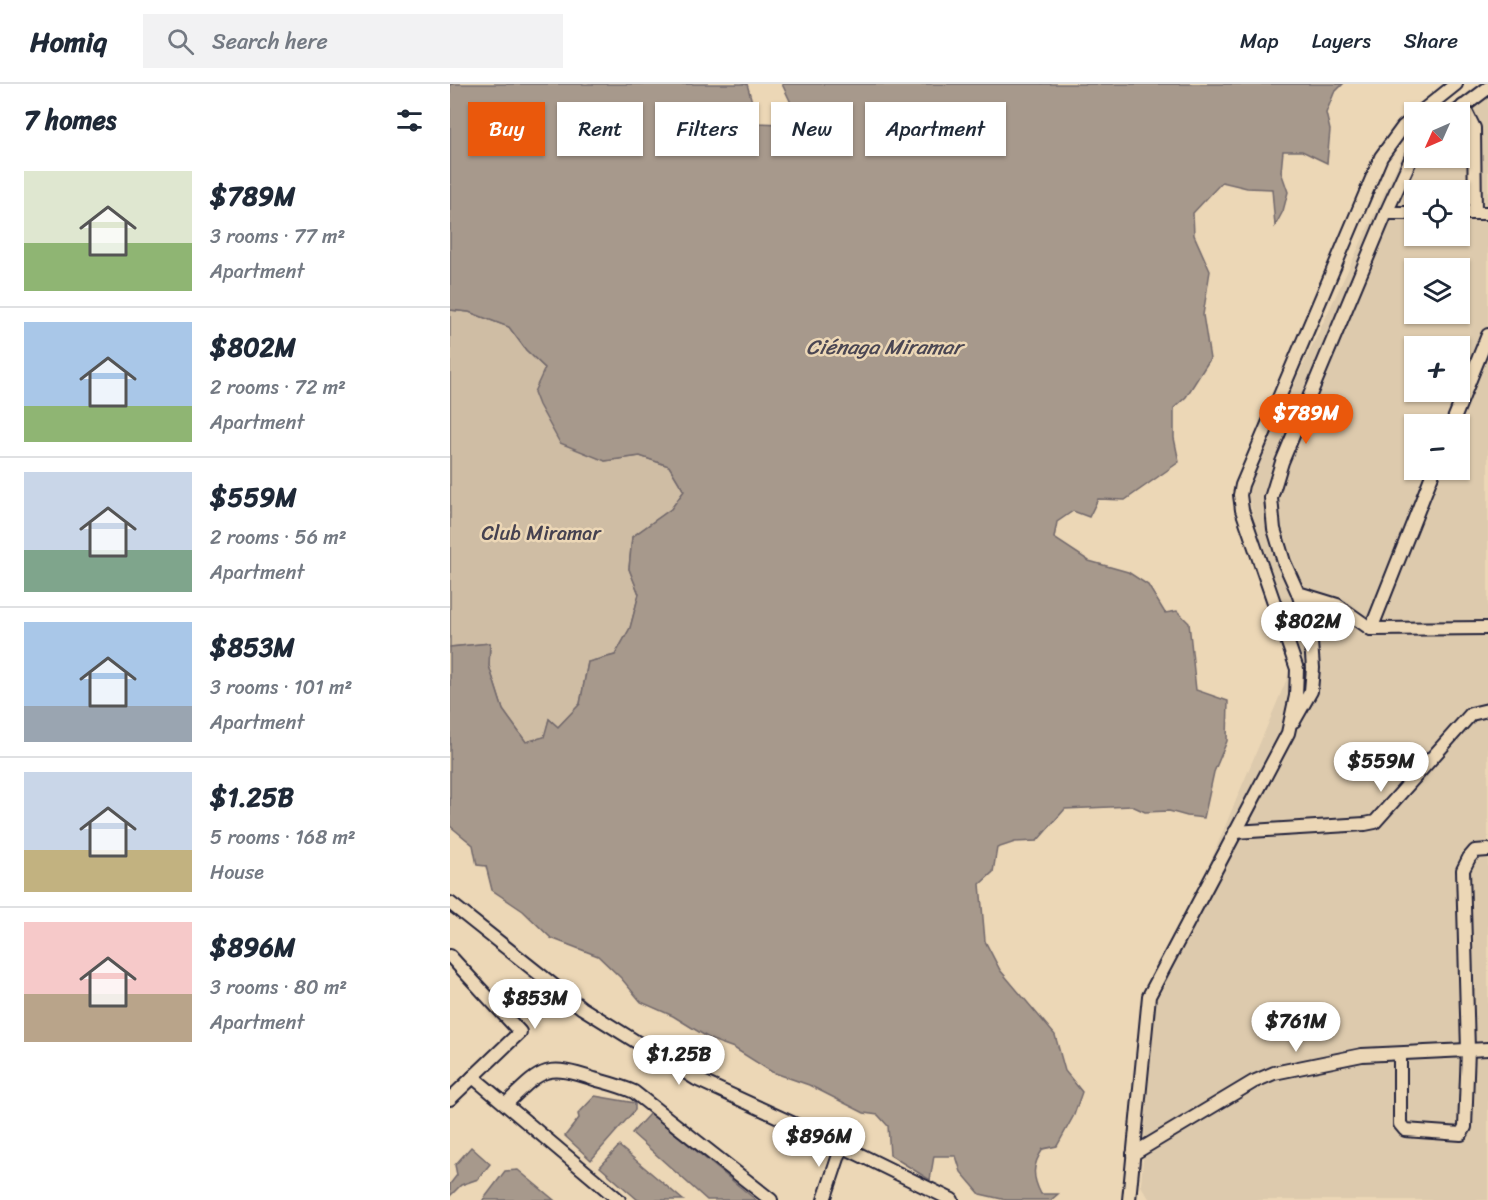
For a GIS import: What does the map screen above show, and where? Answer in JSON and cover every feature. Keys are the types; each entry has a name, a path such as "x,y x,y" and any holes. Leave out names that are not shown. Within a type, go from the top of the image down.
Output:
{"street":[{"path":"1434,102 1456,84"},
{"path":"1470,102 1488,88"},
{"path":"1470,123 1474,128 1482,213"},
{"path":"1288,733 1296,696 1298,669 1242,510 1240,495 1242,485 1381,157 1404,126"},
{"path":"1121,1200 1130,1194 1149,996 1311,691 1313,668 1310,630 1274,529 1271,498 1282,462 1407,168"},
{"path":"1386,213 1404,213"},
{"path":"1456,414 1488,335"},
{"path":"1371,628 1430,480"},
{"path":"1298,593 1337,605 1371,628 1488,628"},
{"path":"1235,832 1375,822 1471,714 1488,710"},
{"path":"1400,1054 1400,1124 1405,1130 1461,1134 1465,1127 1468,1050 1463,870 1468,858 1475,851 1488,850"},
{"path":"450,903 582,1008 696,1079 842,1146 952,1200"},
{"path":"450,956 520,1032 450,1099"},
{"path":"1133,1154 1263,1077 1274,1073 1362,1055 1488,1049"},
{"path":"506,1104 547,1071 559,1069 573,1071 624,1087 634,1092 771,1200"},
{"path":"473,1077 619,1200"},
{"path":"824,1200 842,1146"}],"shaded area":[{"path":"1488,84 1488,1200 1150,1200 1141,1186 1154,996 1291,669 1246,486 1404,151 1404,168 1470,168 1470,102 1462,102"}],"green space":[{"name":"Club Miramar","path":"450,310 469,312 509,327 526,350 545,368 605,461 640,456 669,466 684,491 671,509 632,537 629,569 639,594 630,628 615,655 588,662 580,704 558,727 549,719 545,737 526,742 503,710 489,666 490,643 450,647"}],"water":[{"name":"Ciénaga Miramar","path":"450,84 747,84 752,102 655,102 655,156 759,156 759,123 771,124 771,156 853,156 853,102 791,102 782,84 1343,84 1334,93 1326,113 1330,130 1327,163 1302,151 1283,151 1281,172 1288,192 1283,211 1275,226 1272,189 1247,188 1222,182 1193,213 1194,235 1210,271 1203,315 1210,359 1186,397 1174,408 1174,438 1179,462 1125,500 1098,499 1089,517 1073,511 1057,522 1054,538 1089,561 1128,572 1148,585 1165,613 1177,611 1189,623 1196,690 1228,701 1227,741 1214,772 1204,818 1169,811 1145,812 1132,806 1065,809 1037,841 1015,842 997,848 993,872 980,884 985,941 1000,970 1055,1035 1065,1071 1082,1092 1074,1115 1057,1146 1043,1149 1035,1166 1036,1182 1041,1194 1058,1194 1051,1200 1006,1200 980,1194 961,1172 956,1156 934,1156 930,1180 890,1155 888,1126 878,1115 864,1113 809,1085 772,1072 734,1048 712,1040 673,1016 641,1002 598,956 551,938 523,911 492,890 486,866 477,865 473,845 450,826 450,647 490,643 489,666 503,710 526,742 544,737 549,719 558,727 580,704 588,662 615,655 630,628 639,594 629,569 632,537 671,509 684,491 669,466 640,456 605,461 560,443 534,392 545,368 526,350 509,327 469,312 450,310"},
{"path":"595,1096 635,1103 635,1110 591,1160 565,1136 579,1118 578,1114"},
{"path":"650,1113 756,1200 707,1200 632,1133"},
{"path":"619,1146 683,1200 638,1200 600,1167"},
{"path":"471,1147 490,1164 478,1179 461,1185 450,1196 450,1184 457,1175 455,1165"},
{"path":"518,1170 554,1200 483,1200 505,1171"}]}
